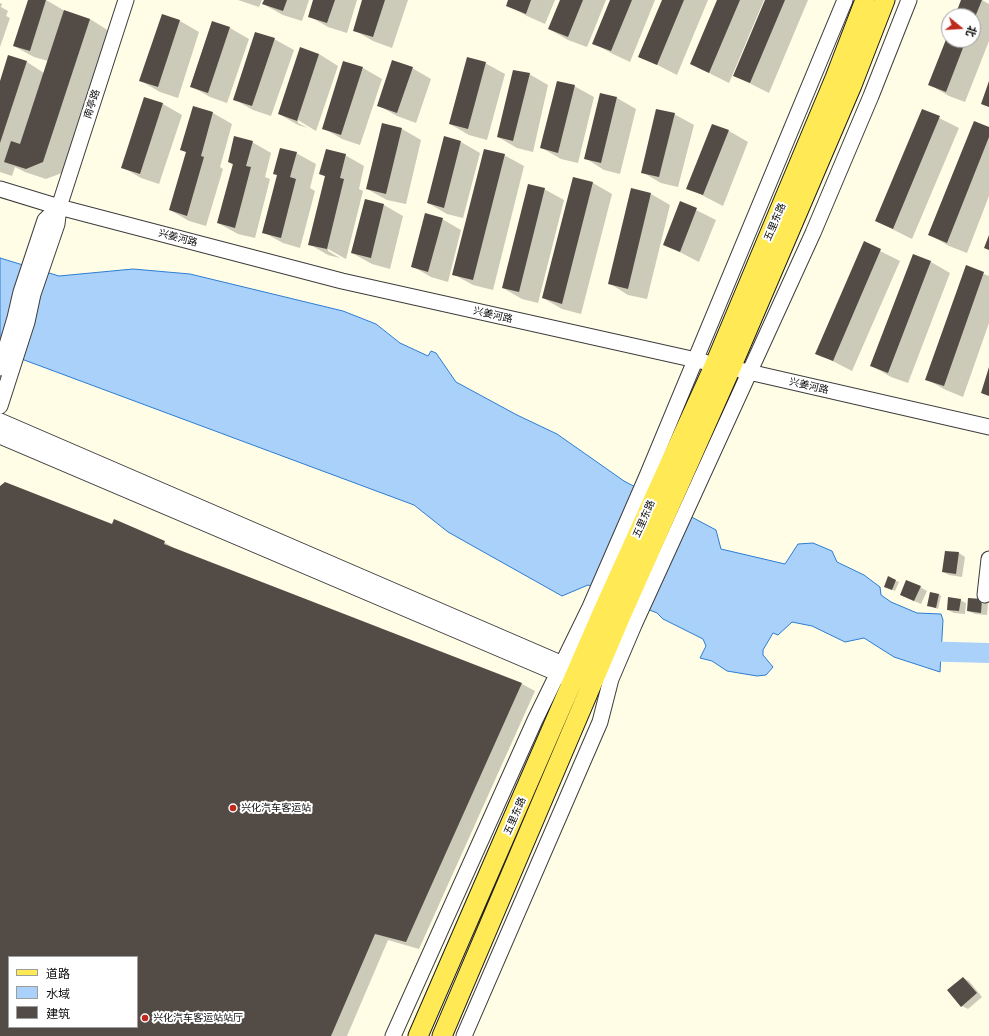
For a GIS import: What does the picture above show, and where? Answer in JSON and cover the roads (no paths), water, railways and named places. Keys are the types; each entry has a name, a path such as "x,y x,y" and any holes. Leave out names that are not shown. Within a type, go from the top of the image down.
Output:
{"main road":[{"name":"五里东路","path":"732,368 865,0"},
{"name":"五里东路","path":"442,1036 612,615 669,485 732,368 852,85 885,0"},
{"name":"五里东路","path":"418,1036 568,672 612,615"}],"street":[{"name":"南亭路","path":"59,207 126,0"},
{"path":"669,485 696,360 845,0"},
{"path":"464,1036 600,722 611,679 612,615 669,485 732,368 813,233 871,96 909,0"},
{"name":"兴姜河路","path":"0,189 59,207 342,282 732,368 989,427"},
{"path":"0,406 6,362 39,258 45,220 59,207"},
{"path":"0,421 568,672"},
{"path":"0,436 568,672"},
{"path":"985,595 989,559"},
{"path":"393,1036 568,672"}],"water":[{"path":"0,258 59,276 133,269 190,274 343,311 376,324 400,343 428,356 431,351 436,353 456,382 517,415 557,434 624,481 716,530 721,549 785,564 798,544 813,543 832,551 837,562 864,575 880,587 881,595 891,602 917,613 941,614 943,620 940,672 894,657 864,638 845,642 812,626 792,622 778,635 773,633 763,650 763,655 773,667 766,675 757,676 727,671 712,661 700,658 706,646 703,639 663,619 657,613 588,585 562,596 448,532 414,505 0,351"}],"waterway":[{"path":"915,651 989,653"}],"place":[{"name":"兴化汽车客运站","path":"233,808"},
{"name":"兴化汽车客运站站厅","path":"145,1018"}]}
